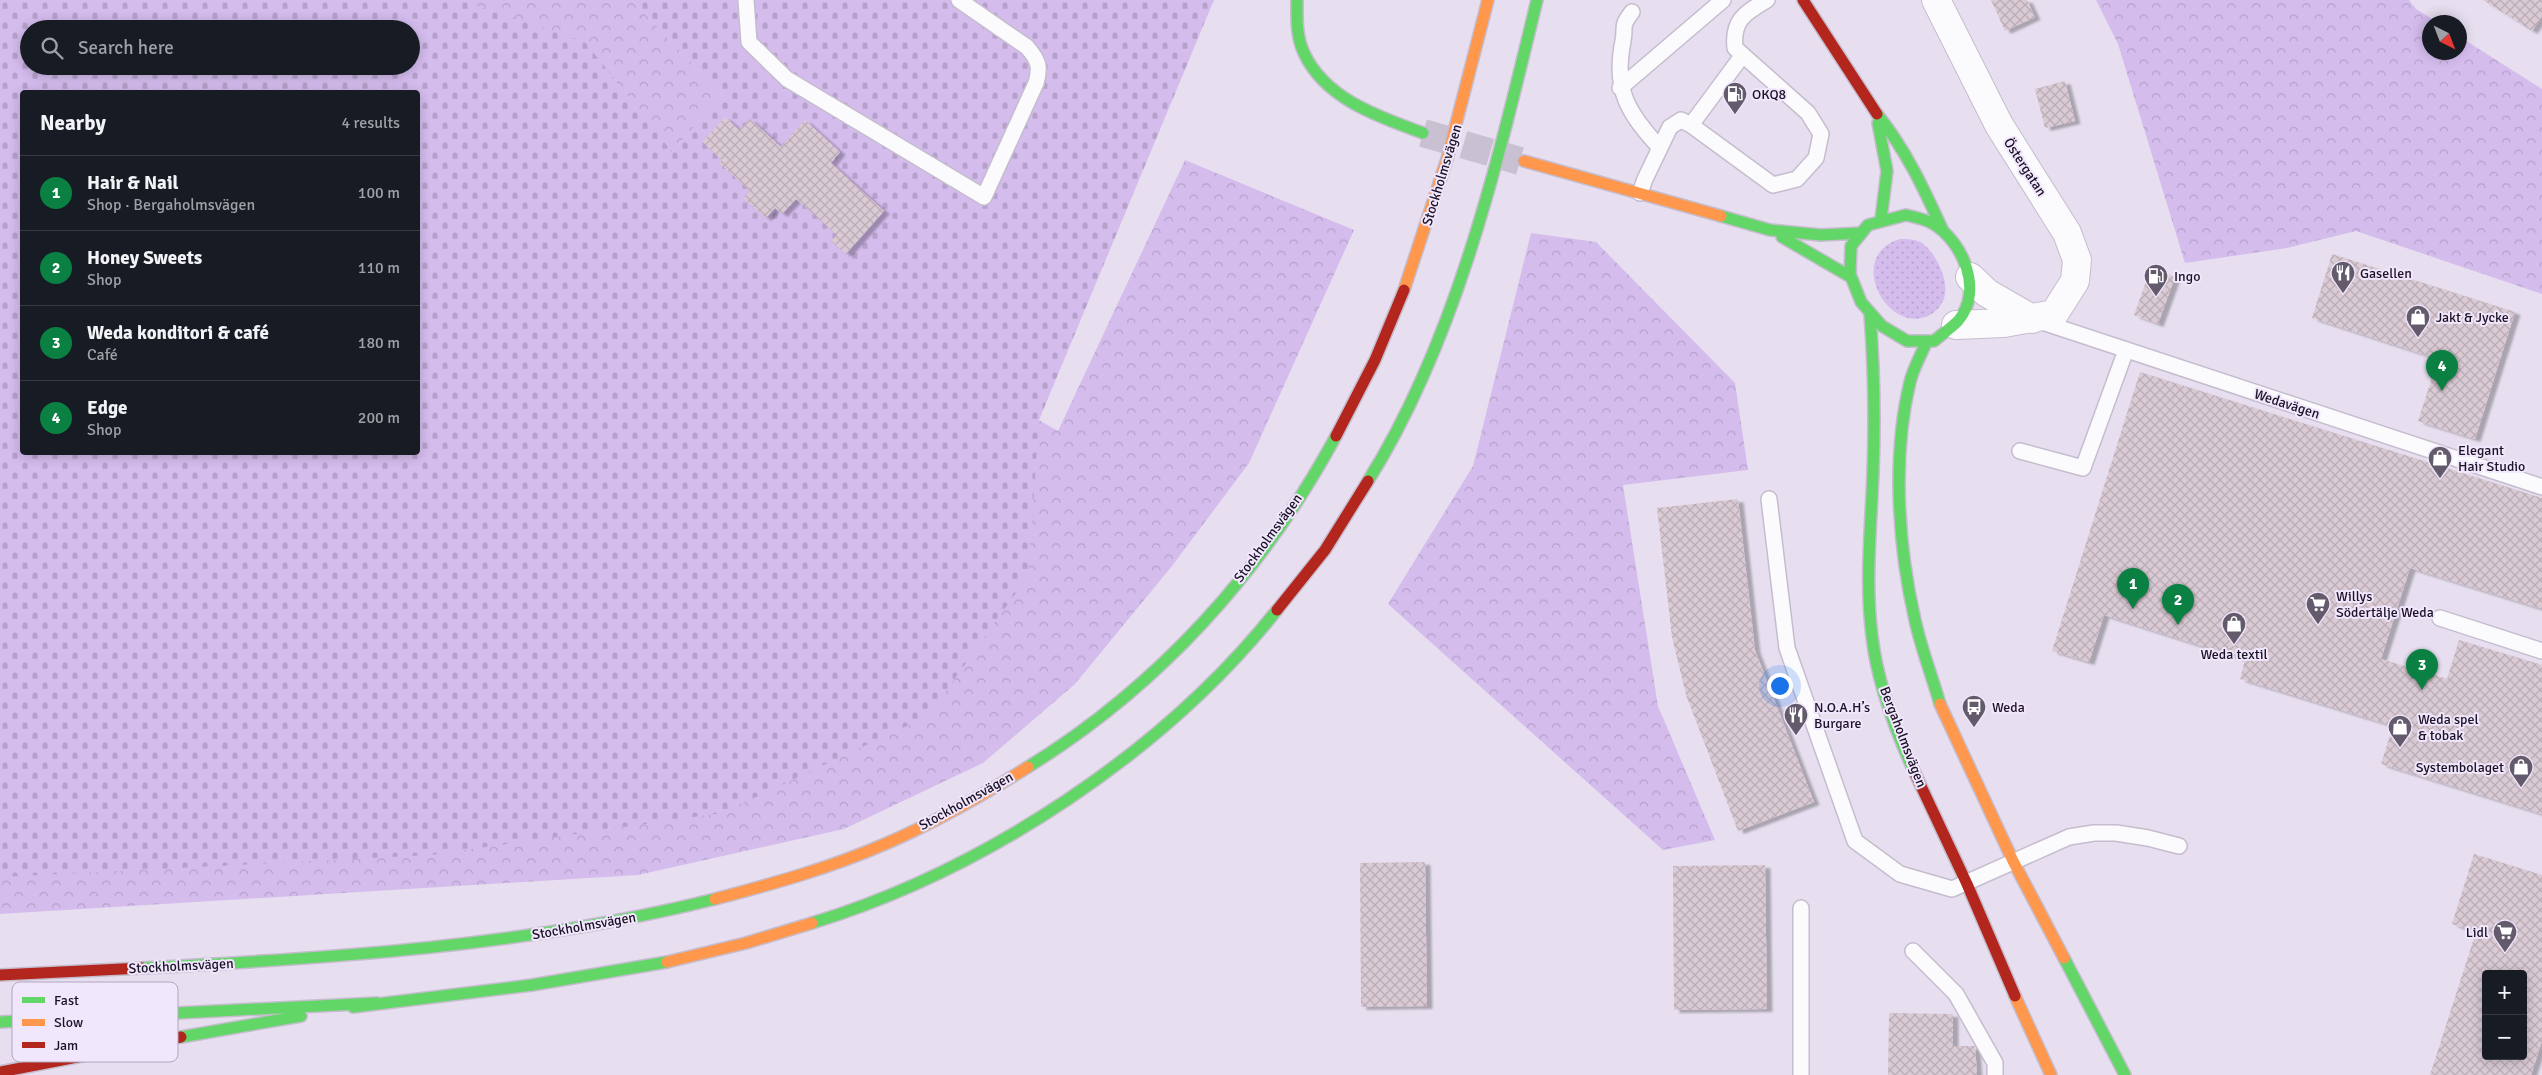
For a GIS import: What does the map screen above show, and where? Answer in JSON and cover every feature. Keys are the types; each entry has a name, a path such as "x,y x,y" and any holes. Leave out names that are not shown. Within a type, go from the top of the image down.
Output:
{"main road":[{"path":"1296,0 1295,14 1299,39 1309,61 1334,92 1370,113 1423,133"},
{"name":"Stockholmsvägen","path":"0,975 369,954 492,942 598,925 692,904 790,877 876,848 978,797 1030,766 1080,732 1178,650 1221,603 1267,544 1305,488 1330,446 1368,373 1393,318 1435,203 1467,90 1488,0"},
{"path":"178,1013 377,1002 536,984 635,969 816,922 890,894 1010,836 1071,799 1175,718 1226,671 1274,617 1325,550 1365,490 1429,362 1477,233 1506,128 1537,0"},
{"path":"1803,0 1875,112 1894,135 1913,166 1942,231 1958,253 1970,278 1968,302 1956,325 1937,339 1926,343 1914,344 1903,340 1880,324 1870,314 1853,289 1849,276 1849,253 1861,233 1880,219 1893,216 1913,217 1932,223 1942,231"},
{"path":"1875,112 1888,166 1888,182 1880,219"},
{"path":"1524,161 1770,230 1821,235 1861,233"},
{"path":"1770,230 1849,276"},
{"name":"Bergaholmsvägen","path":"1870,314 1873,353 1874,448 1868,583 1876,660 1894,723 2051,1075"},
{"path":"1926,343 1910,380 1904,414 1899,481 1903,556 1915,621 1944,716 2014,861 2125,1075"},
{"path":"178,1038 377,1002"},
{"path":"0,1072 50,1062"}],"street":[{"name":"Östergatan","path":"1936,0 1999,125 2068,233 2077,260 2075,281 2054,314 2032,320 1956,325"},
{"path":"1970,278 1987,293 2032,320"}],"lane":[{"path":"746,0 749,42 787,79 984,197 1036,83 1040,70 1035,57 1027,47 959,0"},
{"path":"1620,88 1723,0"},
{"path":"1733,0 1746,13"},
{"path":"1640,193 1645,178 1670,127 1681,120 1691,125 1773,185 1797,179 1816,158 1821,134 1808,113 1735,48 1733,33 1737,24 1746,13 1766,0"},
{"path":"1632,12 1623,25 1620,88 1637,123 1660,148"},
{"path":"1691,125 1742,56"},
{"name":"Wedavägen","path":"2032,320 2542,487"},
{"path":"2020,452 2083,468 2126,350"},
{"path":"1769,499 1786,648 1855,841 1900,874 1952,889 1967,884 2069,837 2094,833 2148,838 2179,846"},
{"path":"2440,618 2542,651"},
{"path":"1789,1075 1801,1075 1801,908"},
{"path":"1913,951 1956,994 1995,1064 1995,1075"}],"green space":[{"path":"0,0 632,0 722,95 672,152 840,306 1058,431 1185,160 1354,230 1249,463 1172,566 1075,684 983,763 844,829 638,875 0,914"},
{"path":"0,0 459,0 585,42 672,152 722,95 632,0 1214,0 1039,420 1028,576 928,716 722,813 430,855 0,877"},
{"path":"2096,0 2409,0 2416,9 2426,15 2422,15 2422,60 2467,60 2467,41 2542,89 2542,294 2356,231 2287,248 2185,263 2118,44"},
{"path":"1531,233 1596,242 1735,383 1748,470 1623,485 1658,706 1715,840 1663,850 1388,604 1473,466"},
{"path":"1900,239 1909,239 1922,243 1932,253 1940,266 1945,288 1944,297 1940,306 1930,315 1914,319 1900,315 1887,305 1878,292 1874,276 1875,261 1883,248"}],"building":[{"path":"1991,0 2027,0 2035,17 2005,31"},
{"path":"2483,0 2542,0 2542,16 2532,31"},
{"path":"2065,81 2075,121 2045,128 2035,89"},
{"path":"725,117 739,130 750,119 781,147 805,120 840,152 831,163 884,211 846,254 831,241 837,235 796,199 782,214 775,208 766,218 743,198 750,191 719,163 722,160 702,142"},
{"path":"2332,254 2515,312 2475,439 2418,421 2438,359 2312,318"},
{"path":"2151,268 2175,277 2158,324 2134,315"},
{"path":"2140,372 2542,498 2542,609 2410,568 2381,659 2447,679 2459,640 2542,665 2542,814 2381,764 2393,726 2240,679 2245,660 2104,615 2089,662 2052,651"},
{"path":"1738,499 1755,650 1814,802 1738,831 1686,695 1672,637 1657,508"},
{"name":"Lidl","path":"2474,854 2542,875 2542,1041 2531,1075 2430,1075 2476,932 2452,924"},
{"path":"1425,862 1427,1006 1361,1007 1360,863"},
{"path":"1765,865 1767,1009 1674,1010 1673,866"},
{"path":"1889,1013 1953,1014 1953,1046 1975,1046 1977,1075 1888,1075"}],"tunnel":[{"path":"1423,133 1520,161"}],"traffic: fast":[{"path":"1297,0 1301,47 1313,69 1325,83 1339,94 1372,113 1423,133"},
{"path":"1368,481 1399,426 1426,369 1450,309 1490,186 1537,0"},
{"path":"1877,114 1906,156 1943,231"},
{"path":"1878,123 1887,171 1881,219"},
{"path":"1906,215 1932,223 1943,231 1961,254 1966,268 1969,282 1969,296 1966,309 1958,321 1934,341 1907,341 1882,326 1861,302 1850,274 1851,246 1868,225 1906,215"},
{"path":"1721,216 1770,230 1821,235 1861,233"},
{"path":"1782,237 1849,276"},
{"path":"1870,314 1874,413 1869,575 1870,616 1874,653 1882,687 1899,737 1913,769"},
{"path":"1926,343 1911,377 1904,410 1899,470 1899,501 1909,592 1920,641 1940,704"},
{"path":"1028,767 1076,735 1121,700 1164,662 1204,622 1241,579 1276,533 1307,486 1336,436"},
{"path":"812,923 877,900 942,872 1005,838 1067,800 1126,757 1181,711 1232,662 1277,610"},
{"path":"142,968 287,960 502,939 644,915 715,899"},
{"path":"2064,958 2125,1075"},
{"path":"353,1007 532,985 667,962"},
{"path":"178,1013 377,1003"},
{"path":"181,1037 301,1016"},
{"path":"0,1022 12,1021"}],"traffic: slow":[{"path":"1404,290 1447,159 1488,0"},
{"path":"1524,161 1721,216"},
{"path":"1940,704 2013,861 2064,958"},
{"path":"715,899 822,868 864,853 922,827 994,788 1028,767"},
{"path":"667,962 746,943 812,923"},
{"path":"2015,996 2051,1075"}],"traffic: jam":[{"path":"1803,0 1877,114"},
{"path":"1336,436 1375,360 1404,290"},
{"path":"1277,610 1325,550 1368,481"},
{"path":"1913,769 1967,884 2015,996"},
{"path":"0,975 142,968"},
{"path":"0,1072 52,1062"}],"place":[{"name":"OKQ8","path":"1735,115"},
{"name":"Gasellen","path":"2343,294"},
{"name":"Ingo","path":"2156,297"},
{"name":"Jakt & Jycke","path":"2418,338"},
{"name":"Edge","path":"2442,391"},
{"name":"Elegant Hair Studio","path":"2440,479"},
{"name":"Hair & Nail","path":"2133,609"},
{"name":"Honey Sweets","path":"2178,625"},
{"name":"Willys Södertälje Weda","path":"2318,625"},
{"name":"Weda textil","path":"2234,645"},
{"name":"Weda konditori & café","path":"2422,690"},
{"name":"Weda","path":"1974,728"},
{"name":"N.O.A.H’s Burgare","path":"1796,736"},
{"name":"Weda spel & tobak","path":"2400,748"},
{"name":"Systembolaget","path":"2521,788"},
{"name":"Lidl","path":"2505,953"}]}
